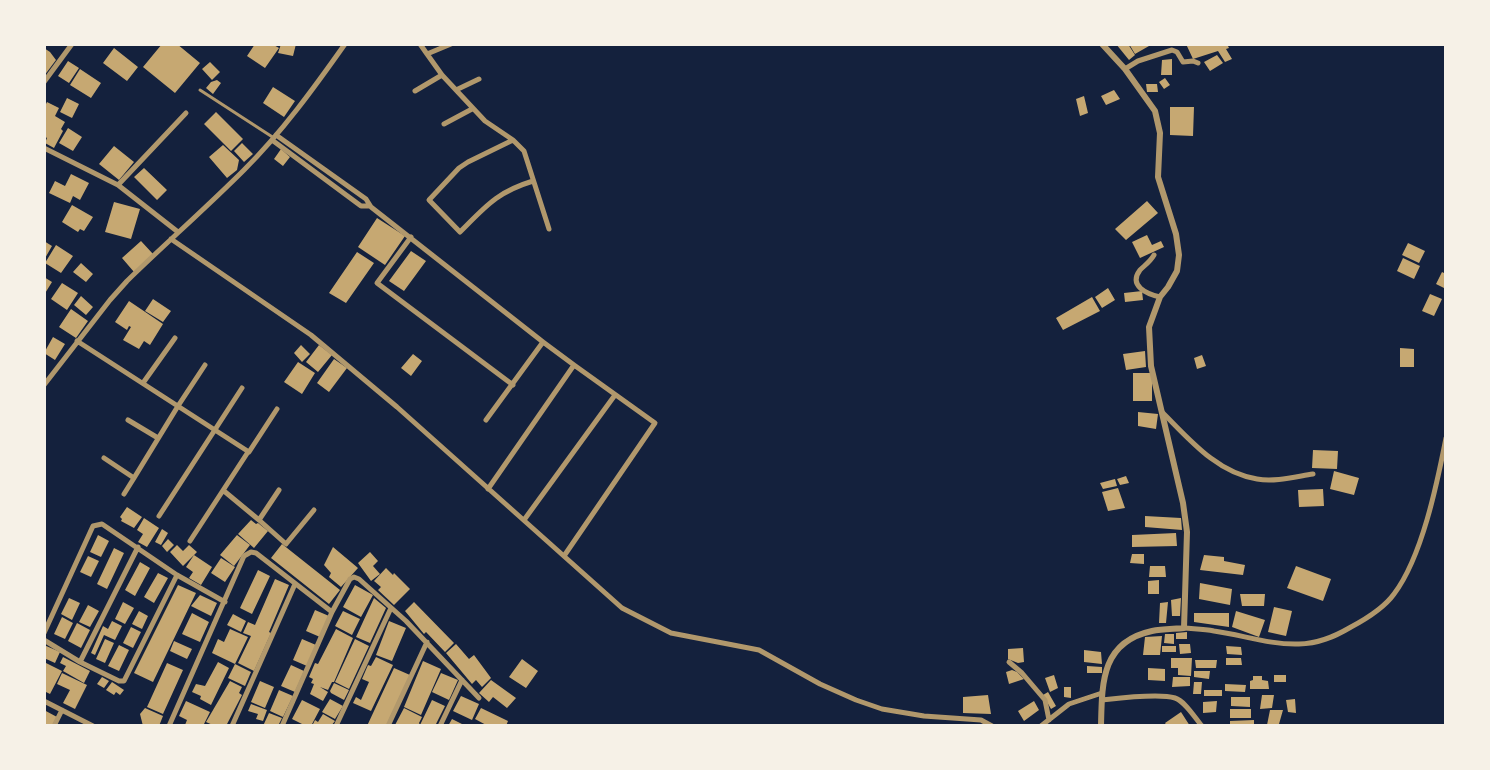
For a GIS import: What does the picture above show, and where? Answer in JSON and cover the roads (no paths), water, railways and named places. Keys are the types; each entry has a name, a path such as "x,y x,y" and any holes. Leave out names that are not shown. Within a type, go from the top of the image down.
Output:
{"street":[{"path":"44,82 72,44"},
{"path":"44,385 127,281 274,138 345,44"},
{"path":"420,44 472,109 524,151 549,229"},
{"path":"427,54 451,44"},
{"path":"1102,44 1125,69 1158,118 1158,177 1178,244 1177,271 1160,297 1149,327 1151,366 1187,532 1184,628"},
{"path":"1125,69 1138,61 1172,50 1183,62 1198,63"},
{"path":"415,91 442,75"},
{"path":"456,90 479,79"},
{"path":"444,124 472,109"},
{"path":"118,185 186,113"},
{"path":"274,138 361,206 371,207 543,342 655,423 564,556"},
{"path":"513,140 459,168 429,200 460,232 507,190 533,181"},
{"path":"44,148 118,185 178,232"},
{"path":"411,237 377,283 513,385"},
{"path":"171,239 311,335 397,407 622,608 671,633 759,650 820,684 882,709 914,715 981,720 992,726"},
{"path":"1154,255 1137,273 1136,280 1144,293 1160,297"},
{"path":"143,383 175,338"},
{"path":"77,341 249,452"},
{"path":"486,420 543,342"},
{"path":"124,494 205,365"},
{"path":"488,489 574,365"},
{"path":"159,516 242,388"},
{"path":"524,521 615,395"},
{"path":"190,541 277,409"},
{"path":"1161,411 1200,450 1238,475 1270,480 1313,474"},
{"path":"128,420 158,438"},
{"path":"1101,726 1104,673 1108,662 1123,644 1135,637 1152,631 1184,628 1258,640 1314,643 1333,637 1369,617 1393,596 1414,560 1440,471 1446,438"},
{"path":"104,458 134,478"},
{"path":"259,520 279,490"},
{"path":"224,491 286,544 314,510"},
{"path":"44,633 93,526 102,524 177,575 225,602"},
{"path":"80,662 138,547"},
{"path":"169,726 244,556 256,553 332,612"},
{"path":"44,640 80,662 124,681 177,575"},
{"path":"282,726 332,612 354,577 427,642 479,698"},
{"path":"232,726 295,584"},
{"path":"336,726 391,608"},
{"path":"388,726 427,642"},
{"path":"1009,662 1045,700 1049,720"},
{"path":"440,726 462,679"},
{"path":"1041,726 1069,704 1102,696 1141,696 1175,698 1202,726"},
{"path":"44,701 93,726"},
{"path":"54,726 62,710"}],"lane":[{"path":"200,90 274,138"}]}
